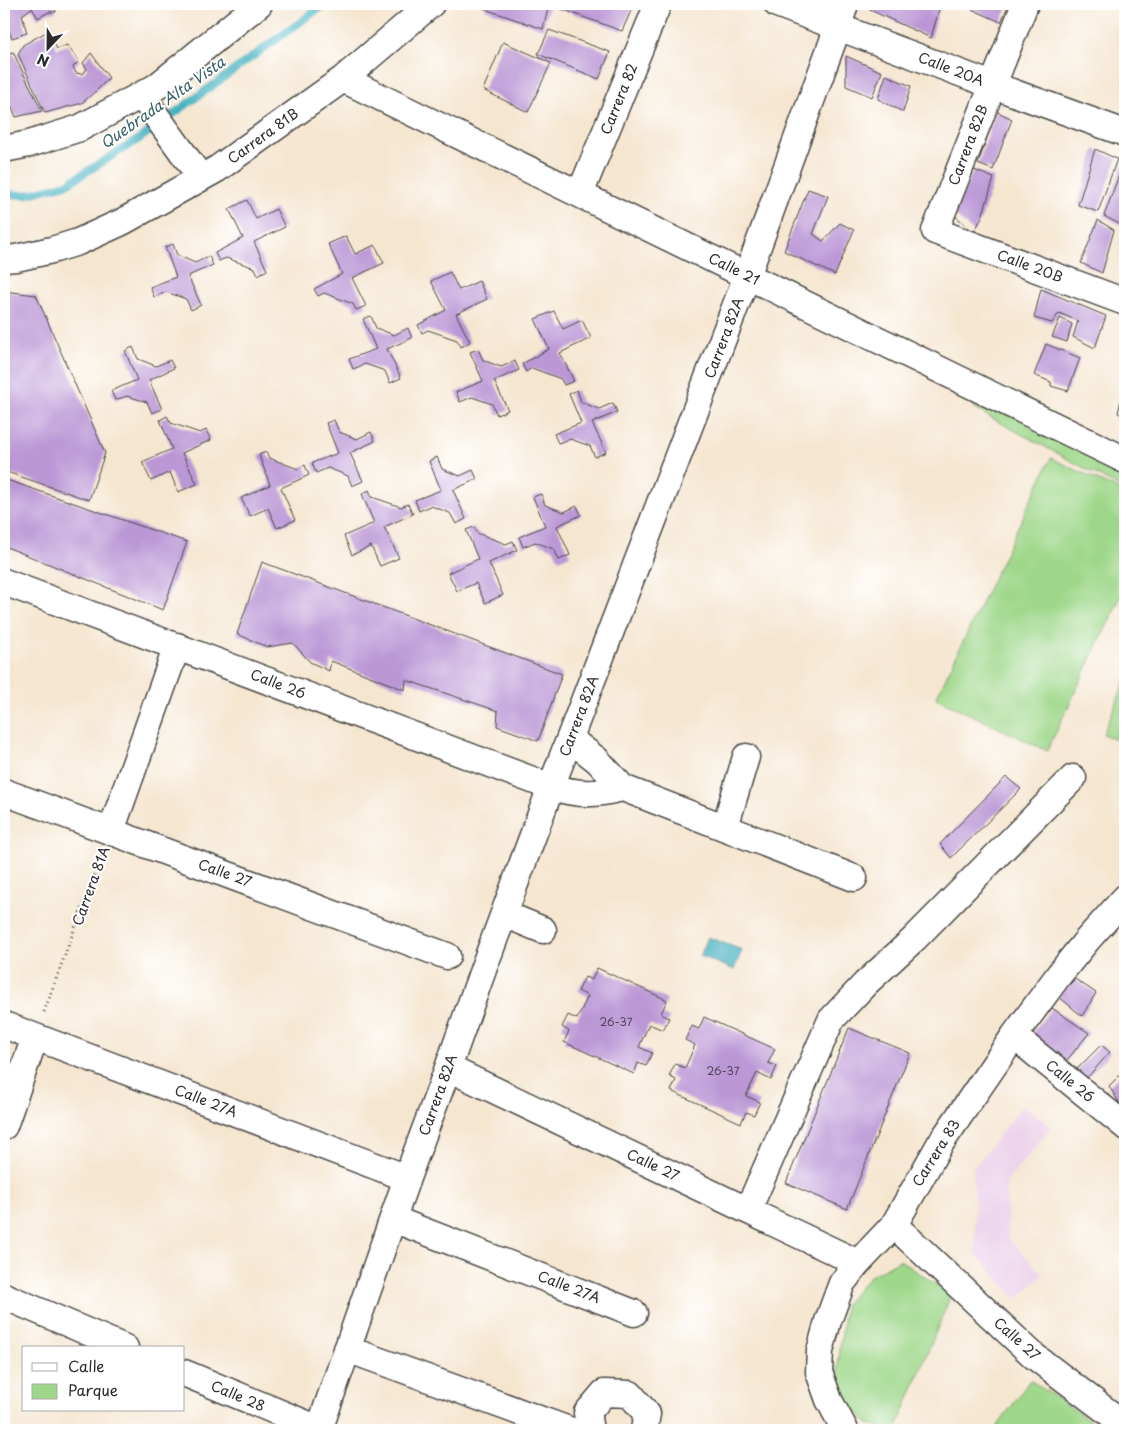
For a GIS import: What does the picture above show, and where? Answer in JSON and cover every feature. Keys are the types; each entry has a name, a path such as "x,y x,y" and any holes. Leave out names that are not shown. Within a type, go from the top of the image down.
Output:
{"street":[{"path":"4,148 29,144 80,128 152,95 259,4"},
{"name":"Carrera 81B","path":"4,259 52,250 78,242 122,222 343,79 431,4"},
{"name":"Carrera 82","path":"580,194 658,4"},
{"name":"Calle 20A","path":"777,4 842,15 992,85 1125,134"},
{"name":"Carrera 82B","path":"935,231 1025,4"},
{"name":"Carrera 82A","path":"320,1430 393,1218 504,914 747,276 842,15"},
{"name":"Calle 21","path":"343,79 580,194 611,216 747,276 1125,460"},
{"path":"152,95 206,169"},
{"name":"Calle 20B","path":"935,231 1125,302"},
{"name":"Calle 26","path":"4,582 551,787 567,792 584,794 601,793 623,788"},
{"name":"Carrera 81A","path":"111,831 177,646"},
{"path":"570,739 597,760 623,788 854,878"},
{"path":"725,827 746,756"},
{"path":"748,1210 831,1020 1073,778"},
{"name":"Calle 27","path":"4,792 447,956"},
{"name":"Carrera 83","path":"845,1430 829,1400 819,1372 820,1351 828,1321 842,1283 894,1225 940,1144 1014,1036 1058,976 1125,898"},
{"path":"504,914 543,930"},
{"name":"Calle 27A","path":"4,1025 408,1178"},
{"path":"4,1126 35,1036"},
{"name":"Calle 26","path":"1014,1036 1125,1126"},
{"name":"Calle 27","path":"448,1068 858,1263"},
{"name":"Calle 27A","path":"393,1218 634,1312"},
{"name":"Calle 27","path":"894,1225 1034,1356 1125,1425"},
{"path":"4,1296 121,1346"},
{"path":"348,1349 569,1430"},
{"name":"Calle 28","path":"185,1372 320,1430"},
{"path":"590,1430 587,1413 604,1393 630,1394 647,1414 644,1430"}],"path":[{"name":"Carrera 81A","path":"35,1036 111,831"}],"shaded area":[{"path":"1023,1105 1051,1127 1006,1183 1008,1238 1043,1275 1017,1299 976,1254 973,1168"}],"green space":[{"path":"975,400 1125,464 1125,490 973,408"},
{"path":"1051,458 1125,493 1125,588 1047,751 936,698"},
{"path":"1125,682 1125,744 1103,734"},
{"path":"900,1260 951,1295 896,1430 868,1424 850,1404 837,1375 845,1304 870,1276"},
{"path":"1030,1380 1104,1430 995,1430"}],"water":[{"path":"708,937 742,950 734,970 700,956"}],"building":[{"path":"4,4 54,4 56,12 49,12 38,18 32,8 22,15 27,33 12,38 4,21"},
{"path":"487,4 549,5 543,29 485,9"},
{"path":"553,4 634,4 622,31 553,6"},
{"path":"874,4 935,4 940,6 931,38 870,10"},
{"path":"960,4 1009,4 1001,22"},
{"path":"549,30 610,52 599,79 538,54"},
{"path":"48,31 57,49 67,45 79,61 73,67 76,73 82,74 87,69 83,63 91,53 109,78 82,103 45,113 18,54 23,45"},
{"path":"503,42 551,63 528,112 483,90"},
{"path":"13,52 42,111 16,117 4,88 4,54"},
{"path":"846,56 882,72 872,97 846,86"},
{"path":"886,75 911,86 903,112 878,99"},
{"path":"996,111 1012,119 993,170 978,164"},
{"path":"1095,149 1117,159 1098,212 1078,205"},
{"path":"1123,164 1125,165 1125,227 1104,216"},
{"path":"974,170 994,178 982,217 974,232 953,214"},
{"path":"808,189 828,196 813,234 823,241 840,223 854,230 835,275 784,251"},
{"path":"247,200 256,219 276,209 285,227 254,242 267,270 258,275 255,268 226,258 219,261 215,253 243,238 229,209"},
{"path":"1098,220 1114,230 1102,273 1081,263"},
{"path":"346,236 355,254 375,245 384,263 352,278 366,306 356,310 353,304 324,293 318,296 314,289 342,274 328,244"},
{"path":"173,244 177,255 195,263 209,256 213,265 188,276 201,305 191,310 186,299 166,292 154,297 150,287 176,277 165,247"},
{"path":"450,272 459,290 479,281 487,299 456,314 470,342 461,347 457,340 428,330 422,333 418,325 446,310 431,281"},
{"path":"1041,289 1106,316 1095,348 1073,337 1078,321 1059,313 1052,323 1034,318"},
{"path":"4,291 36,295 105,453 89,500 4,471"},
{"path":"554,311 563,329 582,320 591,338 560,353 574,381 564,385 561,379 532,368 526,372 522,364 549,349 535,319"},
{"path":"371,316 376,328 394,335 408,328 412,338 387,349 401,378 390,383 385,371 365,364 353,369 349,359 376,349 363,319"},
{"path":"1060,318 1072,324 1067,342 1052,337"},
{"path":"1046,344 1080,358 1068,391 1051,386 1051,382 1034,375"},
{"path":"133,347 138,359 156,366 170,360 174,368 149,380 162,409 152,413 147,402 127,396 115,400 111,391 137,380 125,351"},
{"path":"478,349 483,360 501,367 515,361 519,370 494,381 508,410 497,415 492,404 472,397 460,402 456,392 483,381 470,352"},
{"path":"1125,386 1125,417 1118,413"},
{"path":"577,390 581,402 599,409 613,403 617,412 592,423 606,452 595,457 590,446 570,439 558,443 554,434 581,423 569,394"},
{"path":"167,416 171,423 200,433 206,430 211,440 182,453 197,484 178,492 170,472 151,481 142,462 172,449 160,420"},
{"path":"334,420 339,432 357,439 371,432 375,441 350,453 363,481 352,486 348,476 328,468 316,473 312,463 338,453 326,423"},
{"path":"266,452 269,458 298,469 305,465 309,475 281,488 295,520 277,528 268,508 250,516 241,498 270,485 259,455"},
{"path":"437,457 442,469 460,476 473,470 477,479 453,490 466,519 456,524 450,513 431,506 419,511 415,500 441,490 429,461"},
{"path":"4,479 187,542 163,610 4,546"},
{"path":"369,490 372,497 401,507 408,504 413,514 384,527 399,558 380,566 371,546 352,555 344,536 374,523 362,494"},
{"path":"541,494 545,505 564,512 577,506 581,515 557,526 570,555 559,560 554,549 535,542 523,547 519,537 545,526 533,497"},
{"path":"474,527 477,533 506,544 513,541 517,550 489,563 503,595 485,603 476,583 457,591 448,573 478,559 466,530"},
{"path":"262,562 562,674 538,741 497,726 498,711 406,680 405,690 331,661 329,671 310,662 293,643 267,647 237,634"},
{"path":"1006,777 1021,789 951,858 940,844"},
{"path":"597,968 667,1000 661,1014 669,1018 663,1030 649,1024 639,1047 652,1053 646,1066 638,1063 634,1074 564,1042 569,1031 562,1027 568,1015 577,1019 588,996 578,991 585,977 592,980"},
{"path":"1075,979 1096,993 1082,1016 1058,996"},
{"path":"1052,1008 1089,1033 1063,1065 1032,1033"},
{"path":"704,1017 775,1049 768,1063 777,1066 771,1080 757,1073 746,1096 760,1102 754,1115 746,1112 741,1123 671,1091 676,1080 669,1076 675,1064 685,1068 695,1045 685,1040 692,1026 699,1029"},
{"path":"849,1028 910,1053 847,1209 786,1183"},
{"path":"1101,1045 1110,1052 1086,1079 1076,1070"},
{"path":"1125,1070 1125,1101 1120,1104 1109,1086"}],"waterway":[{"name":"Quebrada Alta Vista","path":"4,194 25,195 67,184 139,139 325,4"}]}
